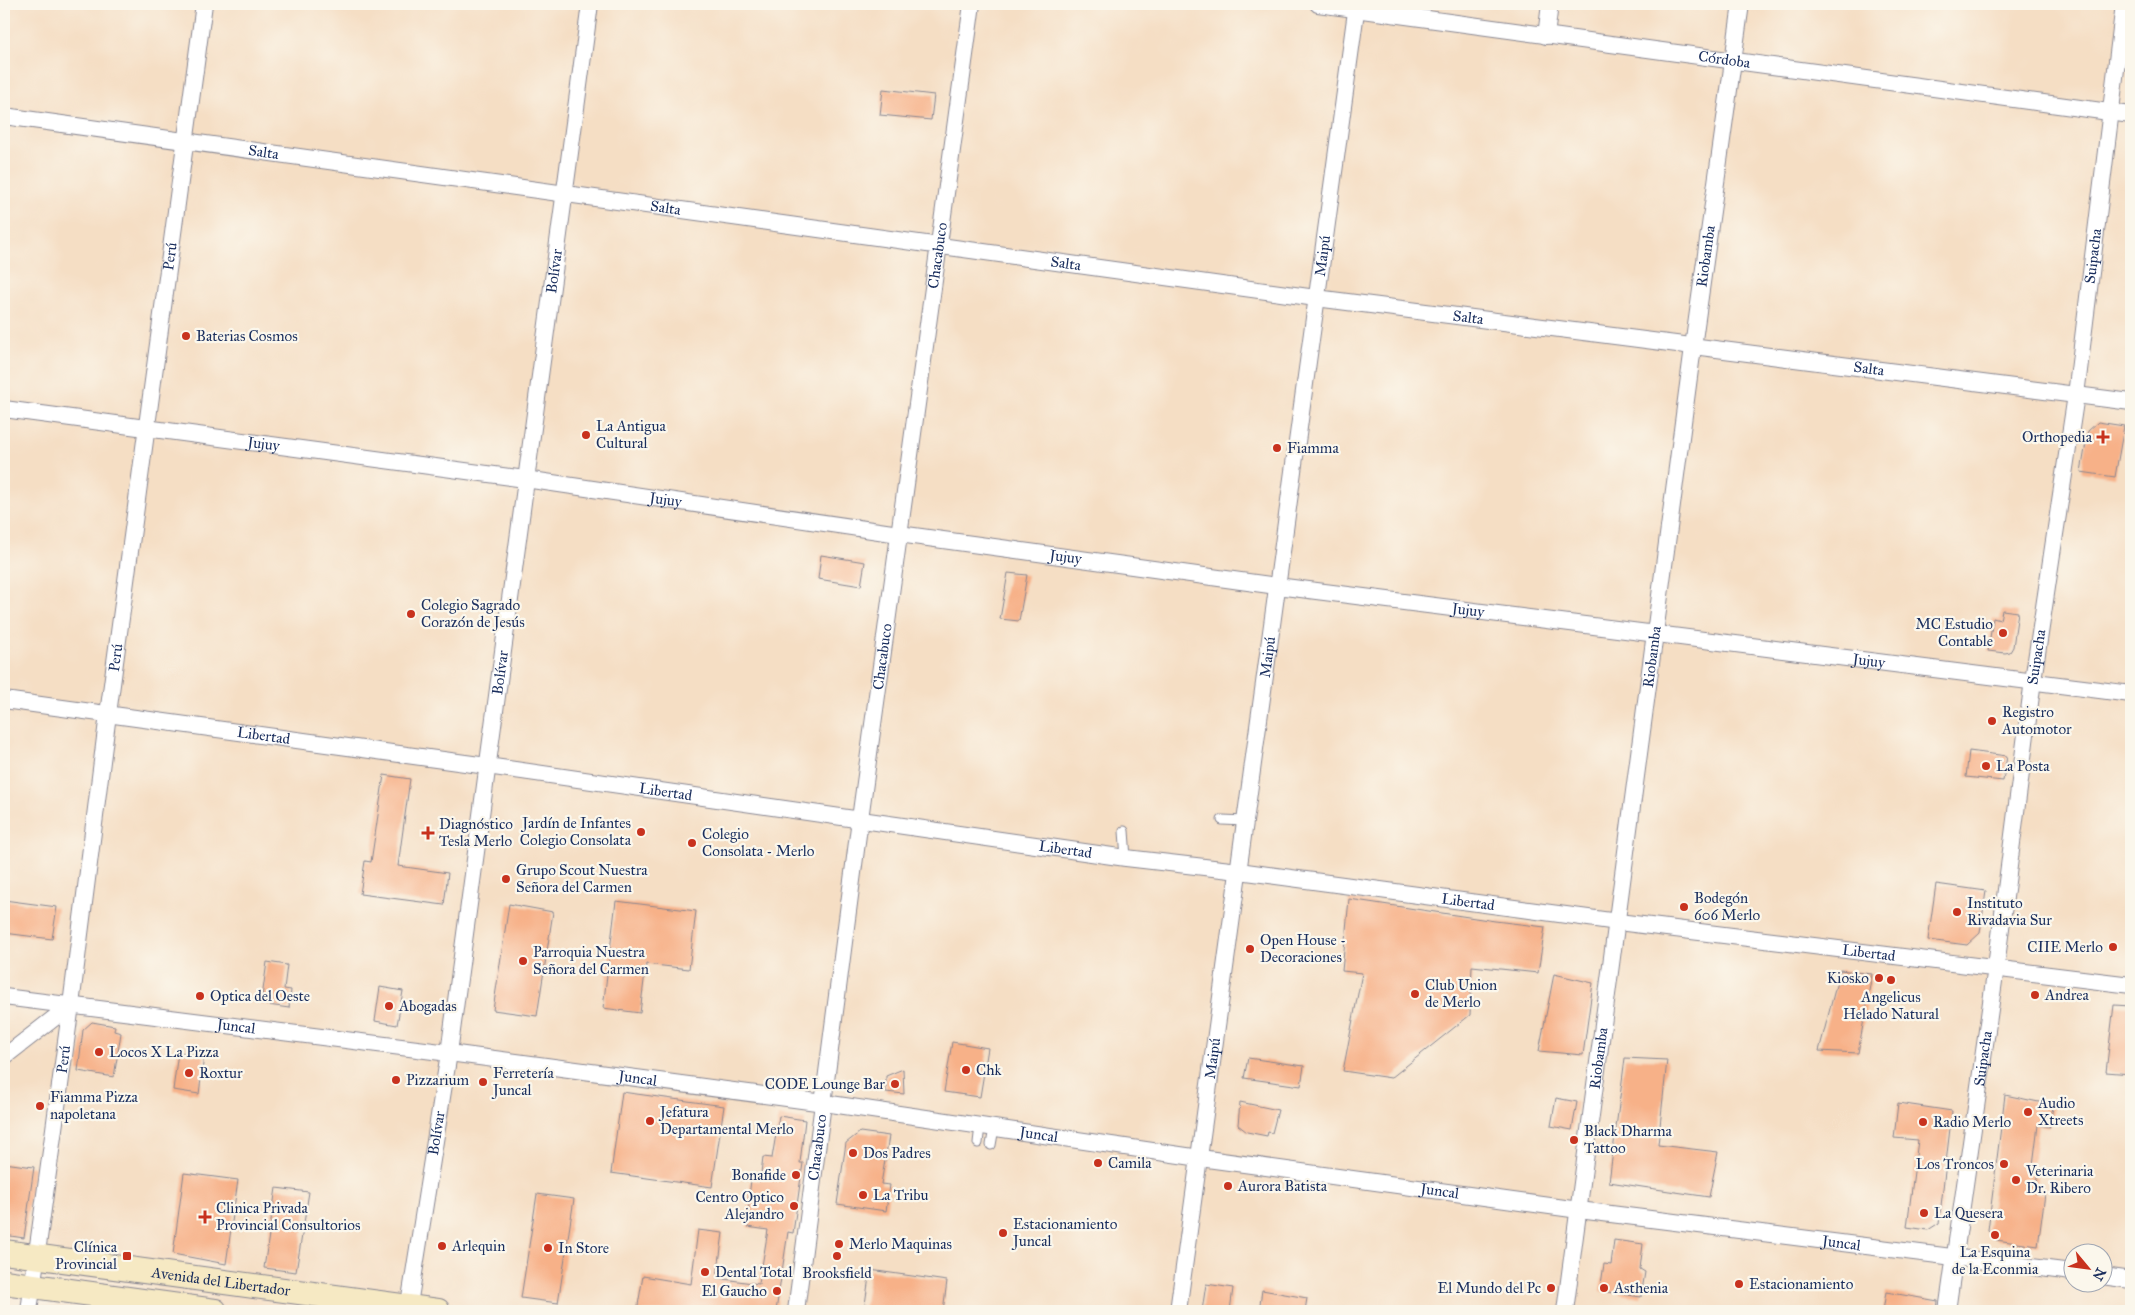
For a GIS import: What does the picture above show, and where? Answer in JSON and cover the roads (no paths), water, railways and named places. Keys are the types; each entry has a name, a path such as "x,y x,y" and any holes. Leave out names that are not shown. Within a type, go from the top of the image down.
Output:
{"main road":[{"name":"Avenida del Libertador","path":"4,1252 408,1309 438,1311"},
{"name":"Avenida del Libertador","path":"4,1282 215,1311"}],"street":[{"name":"Perú","path":"28,1311 71,1006 108,714 204,4"},
{"name":"Bolívar","path":"408,1309 449,1053 524,479 590,4"},
{"name":"Chacabuco","path":"796,1311 860,819 972,4"},
{"name":"Córdoba","path":"1318,4 1356,6 1546,36 2131,115"},
{"path":"1546,36 1550,4"},
{"name":"Riobamba","path":"1565,1311 1740,4"},
{"name":"Suipacha","path":"1947,1311 1996,968 2034,680 2076,395 2124,4"},
{"name":"Maipú","path":"1178,1311 1356,6"},
{"name":"Salta","path":"4,116 1316,298 2131,402"},
{"name":"Jujuy","path":"4,409 524,479 899,534 1277,586 2034,680 2131,694"},
{"name":"Libertad","path":"4,700 487,766 1126,858 1239,871 1618,922 2131,985"},
{"name":"Juncal","path":"4,997 449,1053 824,1103 1200,1158 1580,1210 2062,1271"},
{"path":"4,1057 71,1006"},
{"path":"2112,1277 2131,1280"}],"lane":[{"path":"1222,820 1246,821"},
{"path":"1124,831 1126,858"},
{"path":"978,1143 987,1127"},
{"path":"987,1127 991,1145"}],"place":[{"name":"Baterias Cosmos","path":"186,336"},
{"name":"La Antigua Cultural","path":"586,435"},
{"name":"Orthopedia","path":"2103,437"},
{"name":"Fiamma","path":"1277,448"},
{"name":"Colegio Sagrado Corazón de Jesús","path":"411,614"},
{"name":"MC Estudio Contable","path":"2003,633"},
{"name":"Registro Automotor","path":"1992,721"},
{"name":"La Posta","path":"1986,766"},
{"name":"Jardín de Infantes Colegio Consolata","path":"641,832"},
{"name":"Diagnóstico Tesla Merlo","path":"428,833"},
{"name":"Colegio Consolata - Merlo","path":"692,843"},
{"name":"Grupo Scout Nuestra Señora del Carmen","path":"506,879"},
{"name":"Bodegón 606 Merlo","path":"1684,907"},
{"name":"Instituto Rivadavia Sur","path":"1957,912"},
{"name":"CIIE Merlo","path":"2113,947"},
{"name":"Open House - Decoraciones","path":"1250,949"},
{"name":"Parroquia Nuestra Señora del Carmen","path":"523,961"},
{"name":"Kiosko","path":"1879,978"},
{"name":"Angelicus Helado Natural","path":"1891,980"},
{"name":"Club Union de Merlo","path":"1415,994"},
{"name":"Andrea","path":"2035,995"},
{"name":"Optica del Oeste","path":"200,996"},
{"name":"Abogadas","path":"389,1006"},
{"name":"Locos X La Pizza","path":"99,1052"},
{"name":"Chk","path":"966,1070"},
{"name":"Roxtur","path":"189,1073"},
{"name":"Pizzarium","path":"396,1080"},
{"name":"Ferretería Juncal","path":"483,1082"},
{"name":"CODE Lounge Bar","path":"895,1084"},
{"name":"Fiamma Pizza napoletana","path":"40,1106"},
{"name":"Audio Xtreets","path":"2028,1112"},
{"name":"Jefatura Departamental Merlo","path":"650,1121"},
{"name":"Radio Merlo","path":"1923,1122"},
{"name":"Black Dharma Tattoo","path":"1574,1140"},
{"name":"Dos Padres","path":"853,1153"},
{"name":"Camila","path":"1098,1163"},
{"name":"Los Troncos","path":"2004,1164"},
{"name":"Bonafide","path":"796,1175"},
{"name":"Veterinaria Dr. Ribero","path":"2016,1180"},
{"name":"Aurora Batista","path":"1228,1186"},
{"name":"La Tribu","path":"863,1195"},
{"name":"Centro Optico Alejandro","path":"794,1206"},
{"name":"La Quesera","path":"1924,1213"},
{"name":"Clinica Privada Provincial Consultorios","path":"205,1217"},
{"name":"Estacionamiento Juncal","path":"1003,1233"},
{"name":"La Esquina de la Econmia","path":"1995,1235"},
{"name":"Merlo Maquinas","path":"839,1244"},
{"name":"Arlequin","path":"442,1246"},
{"name":"In Store","path":"548,1248"},
{"name":"Clínica Provincial","path":"127,1256"},
{"name":"Brooksfield","path":"837,1256"},
{"name":"Dental Total","path":"705,1272"},
{"name":"Estacionamiento","path":"1739,1284"},
{"name":"El Mundo del Pc","path":"1551,1288"},
{"name":"Asthenia","path":"1604,1288"},
{"name":"El Gaucho","path":"777,1291"}]}
